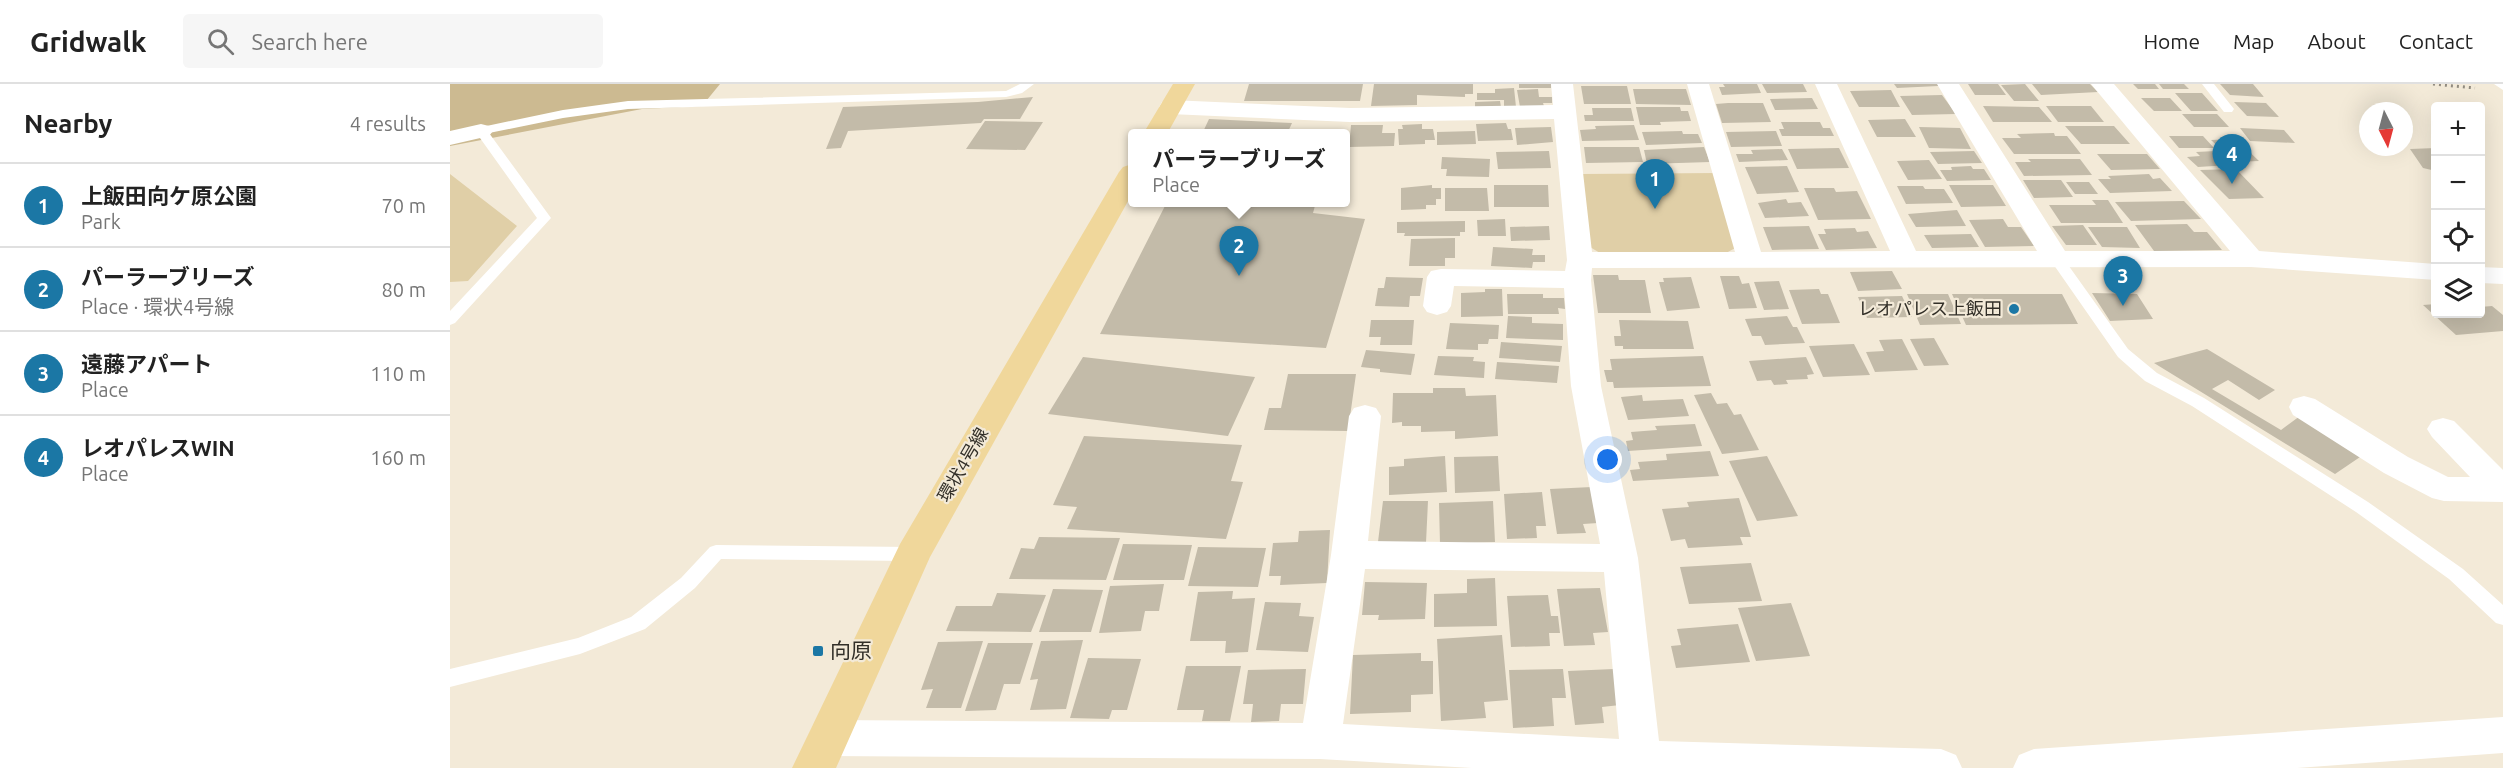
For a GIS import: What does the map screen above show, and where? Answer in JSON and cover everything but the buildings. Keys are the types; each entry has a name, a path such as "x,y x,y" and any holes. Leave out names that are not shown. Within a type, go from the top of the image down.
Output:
{"main road":[{"path":"1158,129 1184,84"},
{"name":"環状4号線","path":"820,753 913,554 1128,179"}],"street":[{"path":"1562,84 1586,386 1620,558 1641,759"},
{"path":"1698,84 1750,259"},
{"path":"1826,84 1906,258"},
{"path":"1948,84 2045,244 2056,258"},
{"path":"2102,84 2251,259"},
{"path":"1170,107 1350,115 1564,112"},
{"path":"450,138 481,131"},
{"path":"1437,306 1441,278 1750,259 2251,259 2431,272"},
{"path":"2485,275 2503,276"},
{"path":"2304,407 2396,465 2444,489 2502,489"},
{"path":"1320,741 1349,555 1365,416"},
{"path":"2443,429 2502,489"},
{"path":"1349,555 1620,558"},
{"path":"2034,768 2503,735"},
{"path":"820,753 1320,741 1641,759 1941,768"}],"lane":[{"path":"450,320 544,218 481,131 562,114 628,105 1006,94 1018,91 1028,84"},
{"path":"2208,84 2228,109"},
{"path":"2056,258 2122,353 2151,377 2198,402 2362,507 2456,574 2503,617"},
{"path":"450,678 580,646 638,622 688,583 716,552 913,554"}],"path":[{"path":"2433,84 2480,88"}],"shaded area":[{"path":"450,84 720,84 702,106 642,109 450,146"},
{"path":"1717,173 1739,246 1726,253 1600,253 1585,244 1582,174"},
{"path":"450,174 517,226 468,281 450,282"}],"place":[{"name":"レオパレスWIN","path":"2232,184"},
{"name":"上飯田向ケ原公園","path":"1655,209"},
{"name":"パーラーブリーズ","path":"1239,276"},
{"name":"遠藤アパート","path":"2123,306"},
{"name":"レオパレス上飯田","path":"2014,309"},
{"name":"向原","path":"818,651"}]}
